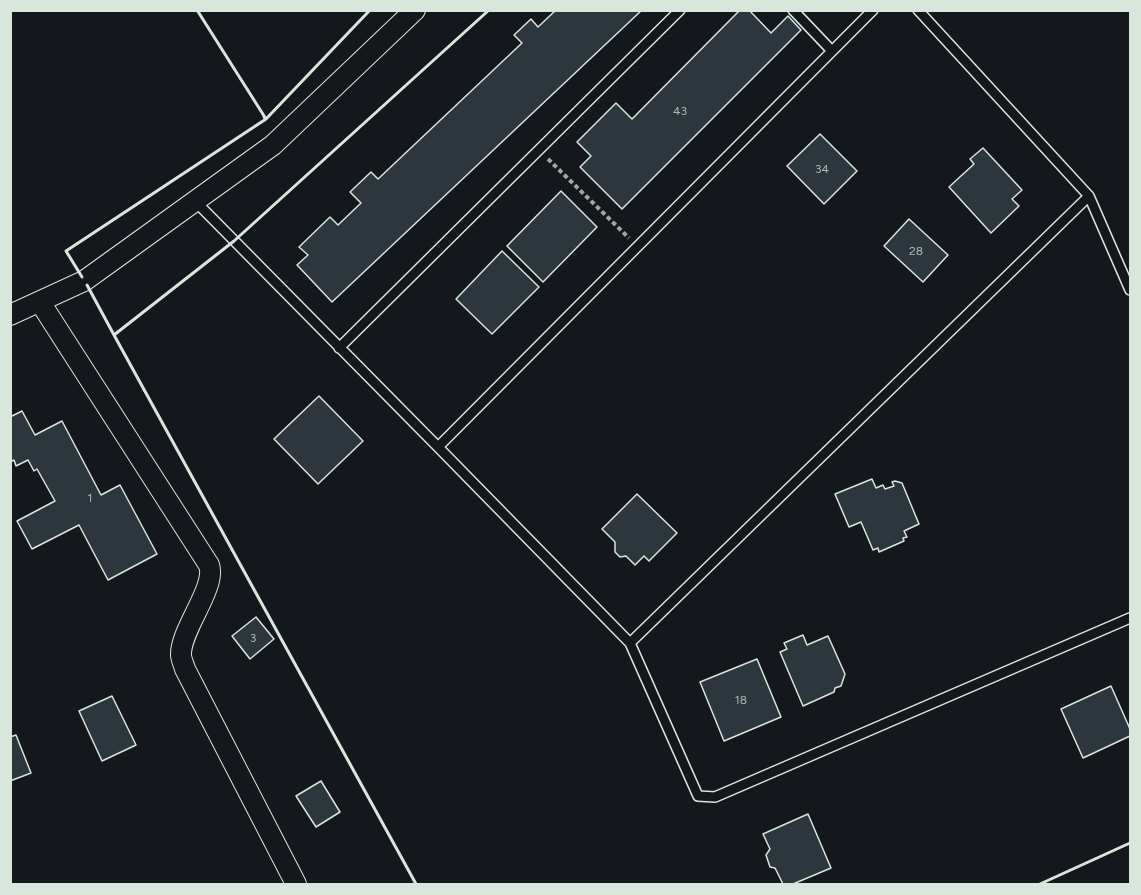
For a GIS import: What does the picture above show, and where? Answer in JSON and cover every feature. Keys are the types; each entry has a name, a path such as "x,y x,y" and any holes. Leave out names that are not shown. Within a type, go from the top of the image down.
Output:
{"street":[{"path":"10,315 84,281 273,145 415,10"},
{"path":"40,302 209,565 210,577 184,641 181,655 185,669 296,885"}],"lane":[{"path":"339,348 680,10"},
{"path":"793,10 832,51"},
{"path":"438,447 873,10"},
{"path":"918,10 1089,196 1131,290"},
{"path":"630,643 1089,196"},
{"path":"195,201 630,643 698,796 715,797 1131,618"}],"path":[{"path":"539,150 638,246"}],"building":[{"path":"556,10 642,10 332,302 297,265 308,255 299,247 330,217 338,225 361,203 350,192 371,172 378,179 522,43 514,35 531,19 538,27"},
{"path":"740,10 749,10 771,33 788,16 801,30 622,209 580,167 591,156 577,142 616,103 632,119"},
{"path":"820,134 857,171 824,204 787,166"},
{"path":"983,148 1022,190 1012,199 1019,206 991,233 949,187 974,164 970,159"},
{"path":"561,191 597,227 543,282 507,246"},
{"path":"909,219 948,255 923,282 884,246"},
{"path":"502,251 539,287 492,334 456,299"},
{"path":"319,396 363,441 318,484 274,439"},
{"path":"22,411 35,435 62,421 101,495 120,485 157,554 108,580 79,525 32,549 17,521 55,501 37,469 34,471 28,460 16,466 14,460 10,462 10,417"},
{"path":"872,479 876,488 883,485 885,489 894,486 892,482 895,481 902,483 919,524 904,531 907,537 903,538 904,541 879,552 878,548 873,550 861,522 849,527 835,494"},
{"path":"637,494 677,533 649,561 644,556 635,565 626,556 620,557 615,552 615,542 602,529"},
{"path":"256,617 274,639 250,659 232,636"},
{"path":"803,635 807,645 828,636 845,674 841,686 835,688 834,692 803,706 780,652 787,649 784,643"},
{"path":"757,659 781,717 724,741 700,682"},
{"path":"1111,686 1130,729 1130,736 1083,758 1061,709"},
{"path":"112,696 136,745 102,761 79,711"},
{"path":"16,735 31,773 10,781 10,737"},
{"path":"321,781 340,812 316,827 296,796"},
{"path":"808,814 831,868 793,884 783,884 775,868 770,867 766,855 770,849 763,834"}],"wall":[{"path":"82,277 66,251 266,119 197,10"},
{"path":"264,117 266,119 370,10"},
{"path":"416,884 114,335 234,241 489,10"},
{"path":"87,285 114,335"},
{"path":"1040,884 1130,843"}]}
